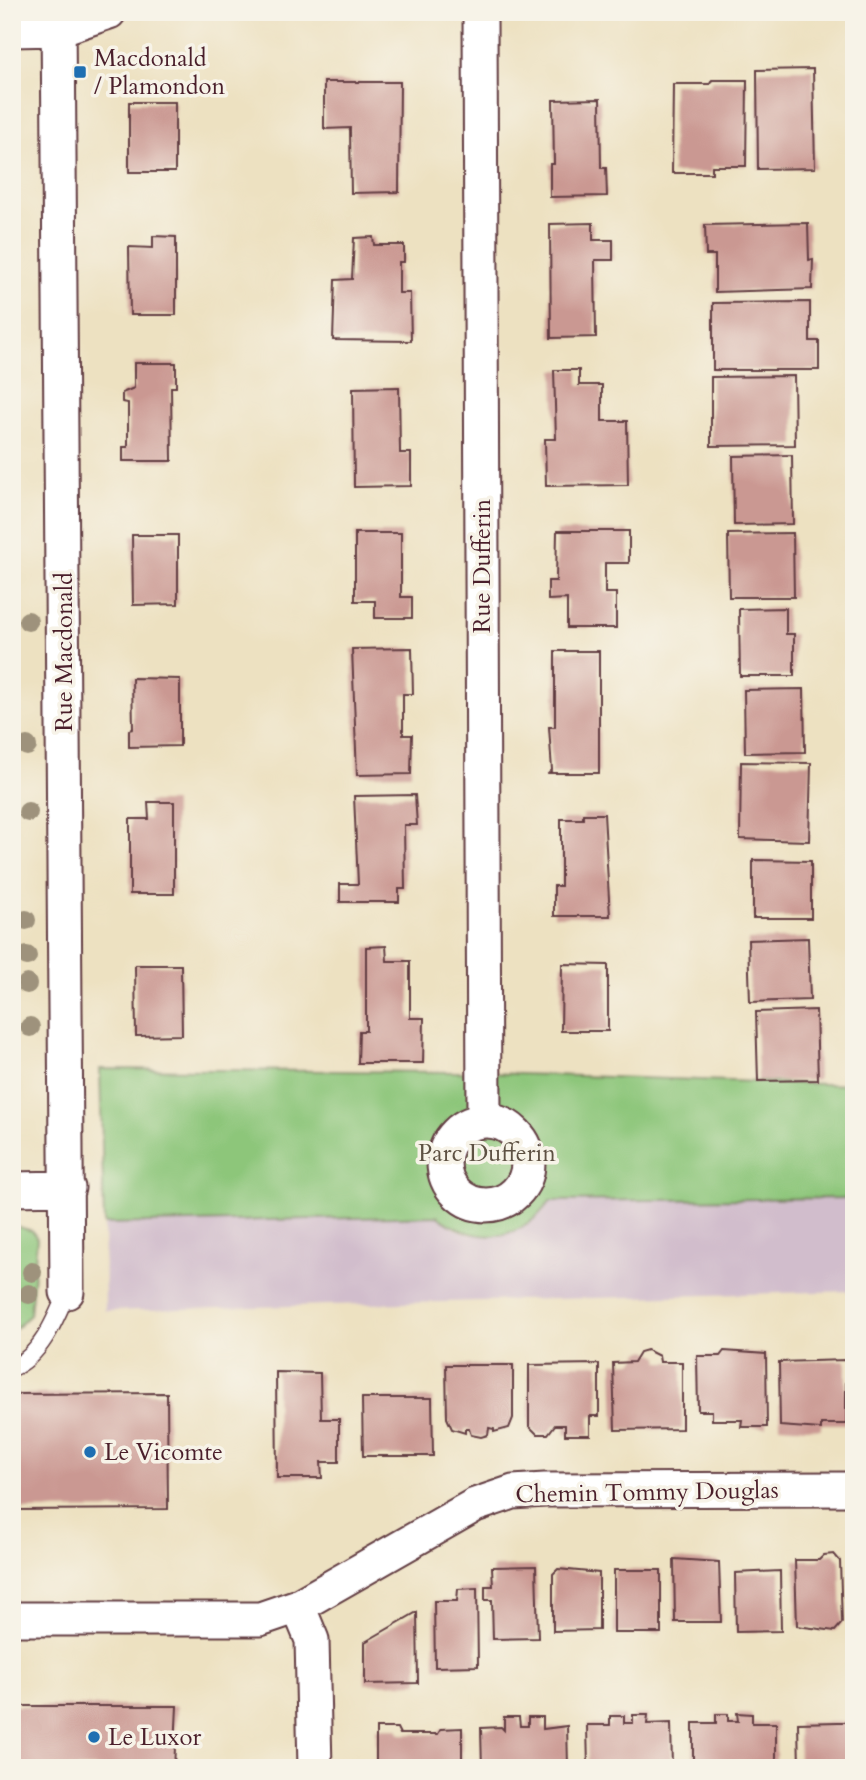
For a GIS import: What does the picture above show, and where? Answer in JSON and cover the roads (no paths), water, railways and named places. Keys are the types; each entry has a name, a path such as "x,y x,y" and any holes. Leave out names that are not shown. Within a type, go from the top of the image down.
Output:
{"street":[{"path":"12,30 109,12"},
{"name":"Rue Dufferin","path":"480,12 484,1120"},
{"name":"Rue Macdonald","path":"59,21 67,1292"},
{"path":"12,1189 68,1188"},
{"name":"Chemin Tommy Douglas","path":"12,1619 260,1619 298,1606 475,1505 513,1492 854,1489"},
{"path":"298,1606 313,1640 315,1768"}],"lane":[{"path":"12,1368 48,1332 67,1292"}],"place":[{"name":"Macdonald / Plamondon","path":"80,72"},
{"name":"Le Vicomte","path":"90,1452"},
{"name":"Le Luxor","path":"94,1737"}],"park label":[{"name":"Parc Dufferin","path":"487,1153"}]}
